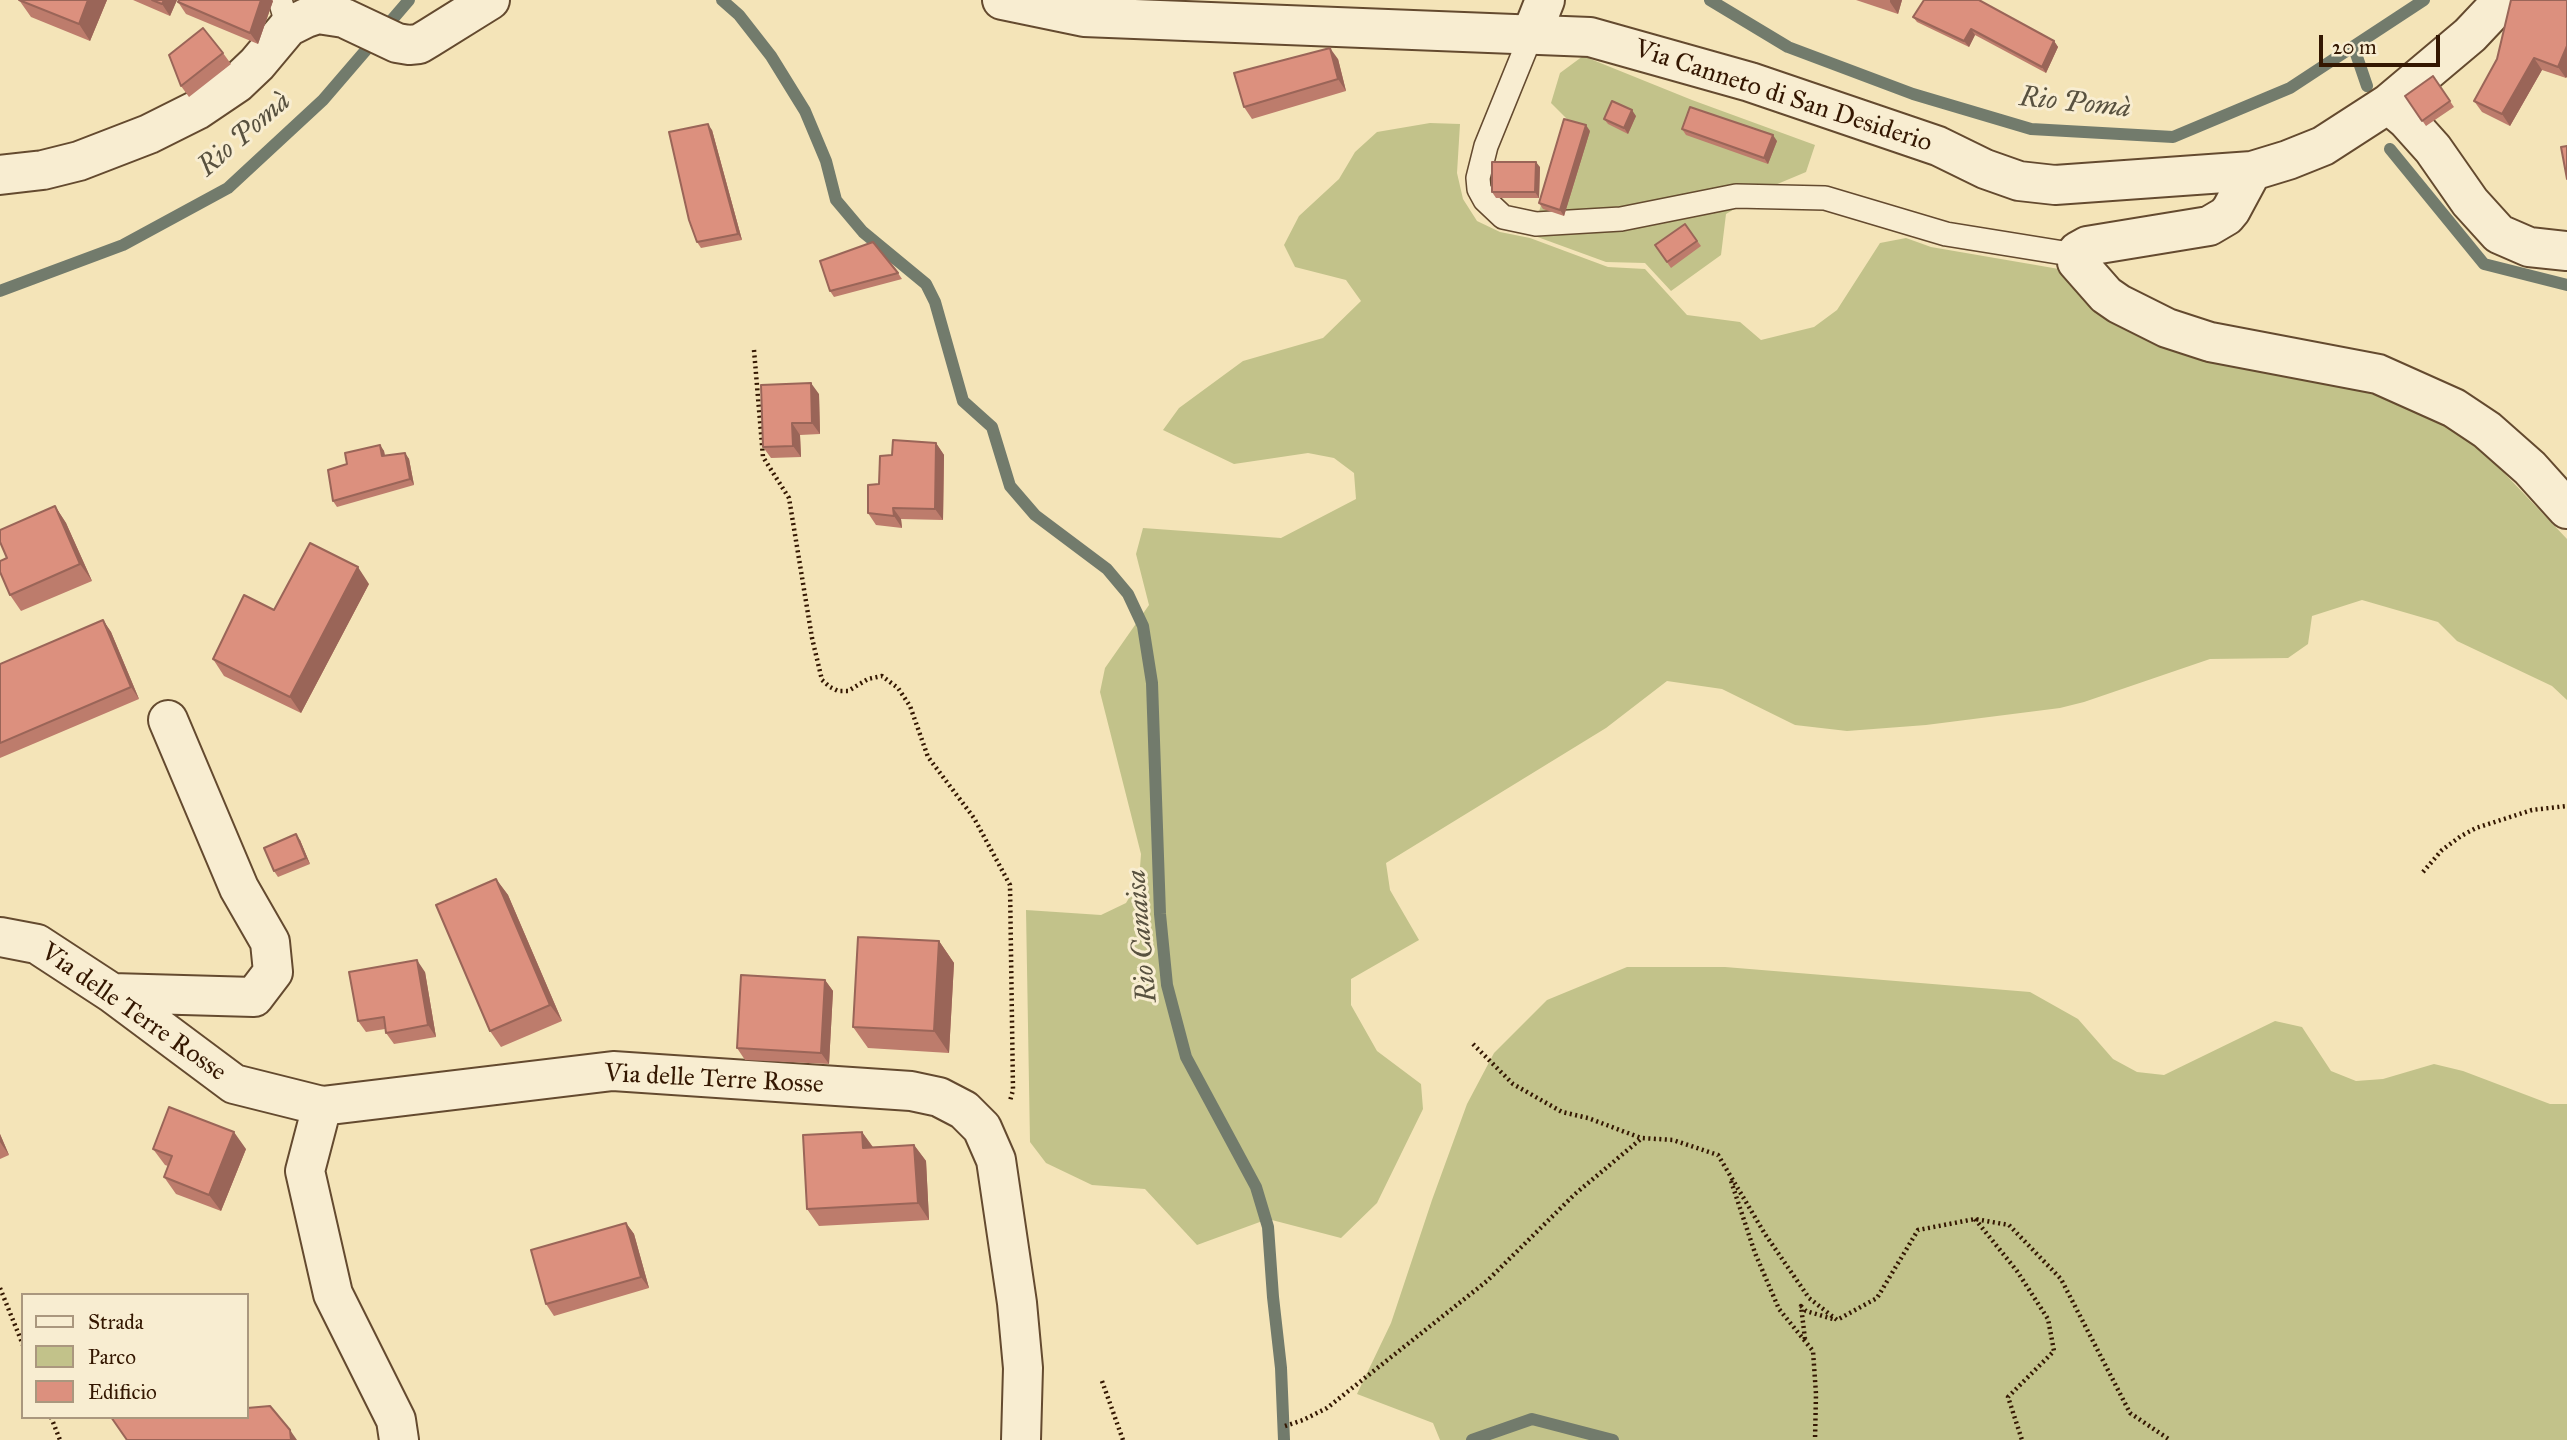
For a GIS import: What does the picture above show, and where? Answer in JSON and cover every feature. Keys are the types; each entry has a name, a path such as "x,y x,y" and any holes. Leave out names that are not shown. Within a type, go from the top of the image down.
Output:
{"street":[{"path":"0,174 43,170 79,161 149,134 197,110 237,83 257,64 284,13 344,18 397,43 419,44 490,0"},
{"name":"Via Canneto di San Desiderio","path":"1002,0 1084,17 1538,16 1590,37 1701,68 1938,146 1985,169 2019,181 2055,186 2252,171 2323,146 2388,104 2470,35 2503,0"},
{"path":"2388,104 2407,120 2433,149 2470,202 2499,234 2529,247 2567,251"},
{"path":"2252,171 2231,210 2209,226 2087,246 2076,255 2080,266 2106,295 2131,312 2167,328 2210,342 2378,374 2454,408 2487,430 2530,468 2567,509"},
{"path":"112,993 254,998 273,972 270,942 239,888 168,720"},
{"name":"Via delle Terre Rosse","path":"0,937 37,944 112,993 234,1084 322,1106 614,1071 911,1091 939,1097 964,1110 982,1128 996,1160 1017,1303 1023,1368 1021,1440"},
{"path":"322,1106 305,1171 333,1294 396,1420 398,1440"}],"lane":[{"path":"1538,16 1486,146 1478,178 1479,189 1485,201 1503,217 1536,224 1620,219 1736,196 1825,198 1946,234 2076,255"}],"path":[{"path":"754,350 764,457 789,498 812,638 822,680 838,691 848,691 868,678 882,676 898,688 910,706 928,757 974,818 1010,885 1013,1090 996,1160"},
{"path":"2423,872 2442,850 2461,835 2476,828 2532,810 2567,806"},
{"path":"1473,1044 1513,1084 1562,1112 1642,1138 1673,1140 1718,1155 1765,1234 1809,1298 1837,1320"},
{"path":"1285,1426 1327,1408 1487,1281 1575,1194 1642,1138"},
{"path":"1728,1173 1755,1253 1779,1308 1812,1351 1816,1394 1815,1440"},
{"path":"1805,1342 1801,1306 1806,1311 1837,1320 1877,1298 1917,1230 1975,1219 2009,1225 2060,1279 2130,1413 2169,1440"},
{"path":"1975,1219 2017,1271 2048,1319 2054,1351 2008,1397 2022,1440"},
{"path":"0,1288 21,1340"},
{"path":"1102,1381 1123,1440"},
{"path":"52,1419 60,1440"}],"green space":[{"path":"1583,56 1815,145 1806,172 1775,185 1726,214 1721,255 1671,291 1645,263 1606,262 1532,235 1567,119 1551,103 1560,73"},
{"path":"1430,123 1460,124 1457,173 1463,199 1477,221 1500,232 1530,238 1608,267 1645,269 1687,315 1740,322 1761,340 1814,327 1837,310 1880,243 1906,238 1931,247 2059,269 2376,390 2467,434 2567,539 2567,700 2552,686 2457,641 2438,622 2362,600 2312,616 2308,644 2288,658 2210,659 2060,708 1926,725 1847,731 1795,725 1722,689 1667,681 1606,728 1386,863 1390,890 1419,940 1351,979 1351,1005 1377,1051 1421,1084 1423,1109 1377,1203 1341,1238 1268,1219 1197,1245 1145,1189 1092,1185 1046,1163 1030,1142 1026,910 1101,915 1126,903 1139,881 1141,854 1100,692 1105,668 1149,605 1136,554 1143,528 1281,538 1356,499 1354,473 1334,458 1308,453 1234,464 1163,430 1179,408 1243,361 1323,338 1361,301 1346,280 1295,267 1284,245 1299,216 1339,179 1355,152 1377,132"},
{"path":"1627,967 1725,967 2030,992 2078,1019 2113,1059 2137,1072 2164,1075 2275,1021 2302,1027 2331,1071 2356,1081 2383,1079 2434,1064 2463,1071 2550,1104 2567,1104 2567,1440 1440,1440 1433,1423 1357,1394 1391,1323 1467,1104 1494,1053 1547,1000"}],"building":[{"path":"19,0 88,0 79,24"},
{"path":"261,0 250,33 178,2"},
{"path":"1924,0 1979,0 2054,41 2042,67 1971,29 1964,41 1913,17"},
{"path":"2511,0 2567,0 2567,46 2558,67 2534,58 2502,114 2474,101 2497,59"},
{"path":"203,28 223,53 181,86 169,55"},
{"path":"1330,48 1338,79 1244,107 1234,73"},
{"path":"2433,76 2450,101 2422,121 2405,96"},
{"path":"1612,101 1632,110 1624,128 1604,119"},
{"path":"1690,107 1773,135 1764,158 1682,129"},
{"path":"1564,119 1586,125 1560,210 1539,203"},
{"path":"708,124 738,234 697,242 689,220 669,132"},
{"path":"2567,146 2567,179 2561,147"},
{"path":"1492,162 1536,162 1535,192 1492,192"},
{"path":"1685,224 1697,241 1667,262 1655,245"},
{"path":"873,242 898,273 830,291 820,261"},
{"path":"811,383 812,423 792,423 793,446 763,447 761,385"},
{"path":"893,440 936,443 935,509 893,508 894,516 868,513 868,485 879,484 880,456 892,455"},
{"path":"380,445 382,456 405,453 410,479 333,501 328,470 347,464 345,453"},
{"path":"55,506 80,564 10,595 0,572 0,561 7,558 0,542 0,530"},
{"path":"310,543 358,567 290,697 213,659 244,595 274,610"},
{"path":"103,620 131,687 0,743 0,664"},
{"path":"296,834 306,858 274,871 264,848"},
{"path":"496,879 550,1005 490,1031 436,905"},
{"path":"858,937 939,941 934,1031 853,1027"},
{"path":"417,960 428,1025 386,1033 384,1017 358,1021 349,972"},
{"path":"741,975 825,980 821,1053 737,1048"},
{"path":"169,1107 234,1132 209,1195 164,1177 172,1156 153,1149"},
{"path":"862,1132 863,1148 914,1145 918,1203 807,1209 803,1135"},
{"path":"626,1223 641,1277 546,1304 531,1250"},
{"path":"270,1406 290,1430 291,1440 127,1440 112,1419 248,1419 248,1408"}],"waterway":[{"name":"Rio Pomà","path":"0,291 123,245 228,188 323,100 409,0"},
{"name":"Rio Canaisa","path":"722,0 739,15 771,56 805,111 826,161 836,200 863,232 926,284 935,302 963,401 992,427 1010,486 1035,515 1107,569 1128,594 1143,626 1152,683 1160,914 1167,985 1186,1057 1256,1187 1268,1227 1281,1368 1284,1440"},
{"name":"Rio Pomà","path":"1710,0 1788,47 1913,94 2031,129 2173,137 2290,88 2424,0"},
{"path":"2354,48 2367,86"},
{"path":"2390,149 2484,264 2567,285"},
{"path":"1472,1440 1532,1419 1613,1440"}]}
